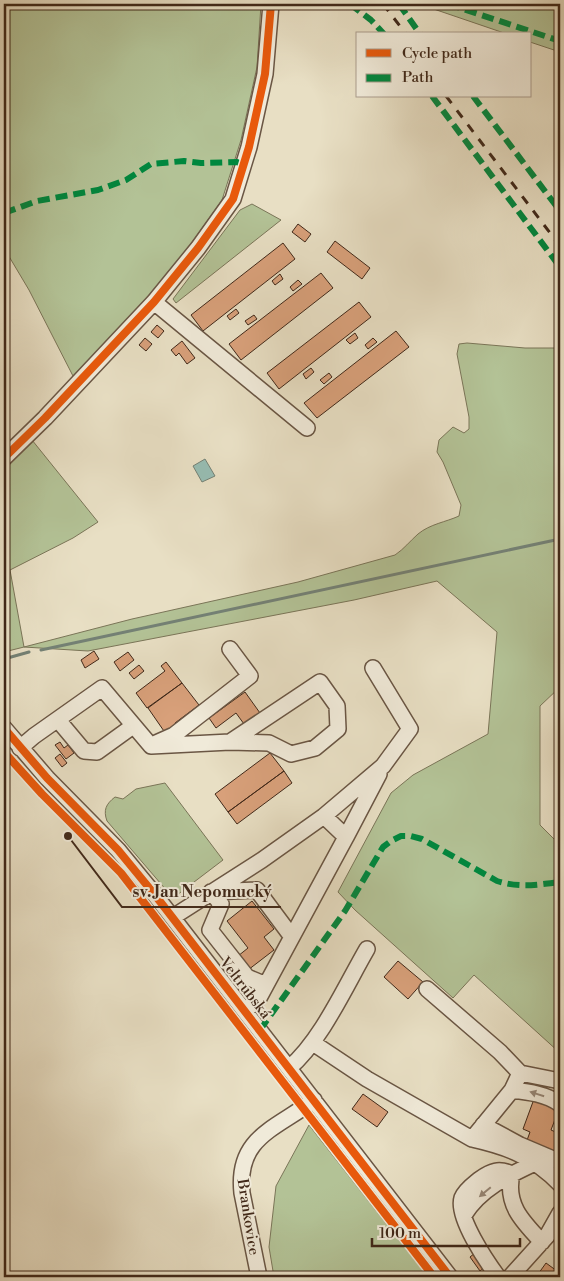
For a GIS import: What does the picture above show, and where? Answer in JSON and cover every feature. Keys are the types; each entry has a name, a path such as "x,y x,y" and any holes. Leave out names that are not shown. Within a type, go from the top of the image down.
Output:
{"street":[{"path":"4,458 45,418 154,302 198,248 233,199 249,147 265,74 271,4"},
{"path":"154,302 307,428"},
{"path":"151,746 174,735 250,676 230,649"},
{"path":"245,1011 259,998 384,766 410,729 373,668"},
{"path":"151,746 230,742 269,744 292,754 315,748 338,729 337,706 320,682 230,742"},
{"path":"20,748 102,688 151,746"},
{"path":"58,720 84,751 97,752 133,726"},
{"name":"Veltrubská","path":"4,728 20,748 118,850 173,917 450,1277"},
{"path":"173,917 262,860 324,816 384,766"},
{"path":"324,816 346,837"},
{"path":"210,892 257,890 292,937"},
{"path":"210,892 221,904 210,930 247,977 266,985"},
{"path":"289,1068 299,1060 313,1043 367,950"},
{"path":"427,989 500,1052 520,1074 560,1081"},
{"path":"313,1043 367,1079 472,1139 502,1146 526,1157 548,1172 560,1184"},
{"path":"472,1139 512,1090 520,1074"},
{"path":"512,1090 531,1092 560,1104"},
{"name":"Brankovice","path":"258,1277 242,1193 241,1179 245,1157 251,1146 261,1137 314,1100"},
{"path":"483,1125 520,1145 560,1162"},
{"path":"498,1277 475,1243 464,1215 469,1206 496,1183 535,1163"},
{"path":"512,1174 509,1186 512,1203 529,1228 542,1242"},
{"path":"510,1277 542,1242 560,1213"}],"green space":[{"path":"4,4 261,4 257,67 241,140 222,200 181,258 137,310 73,376 29,290 4,248"},
{"path":"419,4 560,4 560,52 532,43 532,32 501,32"},
{"path":"252,204 281,220 176,303 173,299 240,210"},
{"path":"459,344 560,348 560,687 540,706 540,825 560,845 560,1053 474,975 453,998 355,910 338,892 391,793 413,775 488,734 497,632 437,581 354,600 88,651 24,647 132,619 298,582 395,555 418,534 433,525 459,516 461,505 437,452 439,440 453,427 464,433 469,429 469,417 457,354"},
{"path":"32,440 98,522 73,538 10,570 24,647 4,652 4,468"},
{"path":"165,783 223,860 177,895 167,891 107,821 105,814 107,805 115,797 123,799 136,789"},
{"path":"309,1125 428,1277 274,1277 269,1247 276,1186"}],"water":[{"path":"205,459 215,476 202,482 193,466"}],"building":[{"path":"298,224 311,234 305,242 292,232"},
{"path":"335,241 370,268 362,279 327,252"},
{"path":"283,243 295,259 203,331 191,315"},
{"path":"321,273 333,288 241,360 229,344"},
{"path":"280,274 283,279 275,285 272,281"},
{"path":"298,280 302,284 293,291 290,287"},
{"path":"359,302 371,317 279,389 267,373"},
{"path":"236,309 239,313 230,320 227,316"},
{"path":"254,315 257,319 248,325 245,321"},
{"path":"157,325 164,331 158,338 151,332"},
{"path":"396,331 409,347 317,418 304,403"},
{"path":"355,333 358,338 350,344 346,340"},
{"path":"145,338 152,344 146,351 139,345"},
{"path":"373,338 377,342 368,349 365,345"},
{"path":"182,341 195,358 187,364 179,353 176,356 171,350"},
{"path":"311,368 314,372 306,379 303,374"},
{"path":"329,373 332,377 324,384 320,380"},
{"path":"94,651 99,659 85,668 81,660"},
{"path":"128,652 134,660 120,671 114,662"},
{"path":"166,662 182,683 147,708 136,693 165,671 161,666"},
{"path":"139,665 144,671 134,679 129,673"},
{"path":"182,683 199,705 175,723 177,726 166,734 148,708"},
{"path":"245,692 260,713 244,724 236,713 216,728 209,718"},
{"path":"60,742 64,748 68,745 74,753 66,759 55,745"},
{"path":"270,753 284,771 228,812 215,794"},
{"path":"60,754 67,763 62,767 55,758"},
{"path":"284,771 292,783 237,824 228,812"},
{"path":"252,901 274,929 264,937 274,950 248,970 238,956 248,948 227,921"},
{"path":"398,961 423,982 408,999 384,977"},
{"path":"363,1094 388,1112 377,1127 352,1109"},
{"path":"534,1099 559,1109 551,1130 560,1134 560,1157 526,1143 530,1132 523,1129"},
{"path":"560,1246 560,1255 555,1251"},
{"path":"475,1253 485,1267 480,1271 470,1257"},
{"path":"560,1257 560,1264 555,1261"},
{"path":"546,1263 557,1271 553,1277 536,1277"}],"waterway":[{"path":"41,650 560,539"},
{"path":"4,659 29,652"}],"railway":[{"path":"383,4 404,32"},
{"path":"448,98 560,246"}],"marked path":[{"path":"350,4 371,20 382,32"},
{"path":"399,4 419,32"},
{"path":"448,4 560,41"},
{"path":"433,98 560,267"},
{"path":"475,98 560,211"},
{"path":"4,213 37,201 98,190 126,180 151,164 184,161 201,163 237,162 243,165"},
{"path":"260,1030 345,911 383,847 401,836 422,839 497,881 521,885 560,882"}],"cycle path":[{"path":"4,458 45,418 154,302 198,248 233,199 249,147 265,74 271,4"},
{"path":"4,728 47,778 118,850 155,895 450,1277"},
{"path":"4,752 42,794 121,873 434,1277"}],"place":[{"name":"sv. Jan Nepomucký","path":"68,836"}]}
